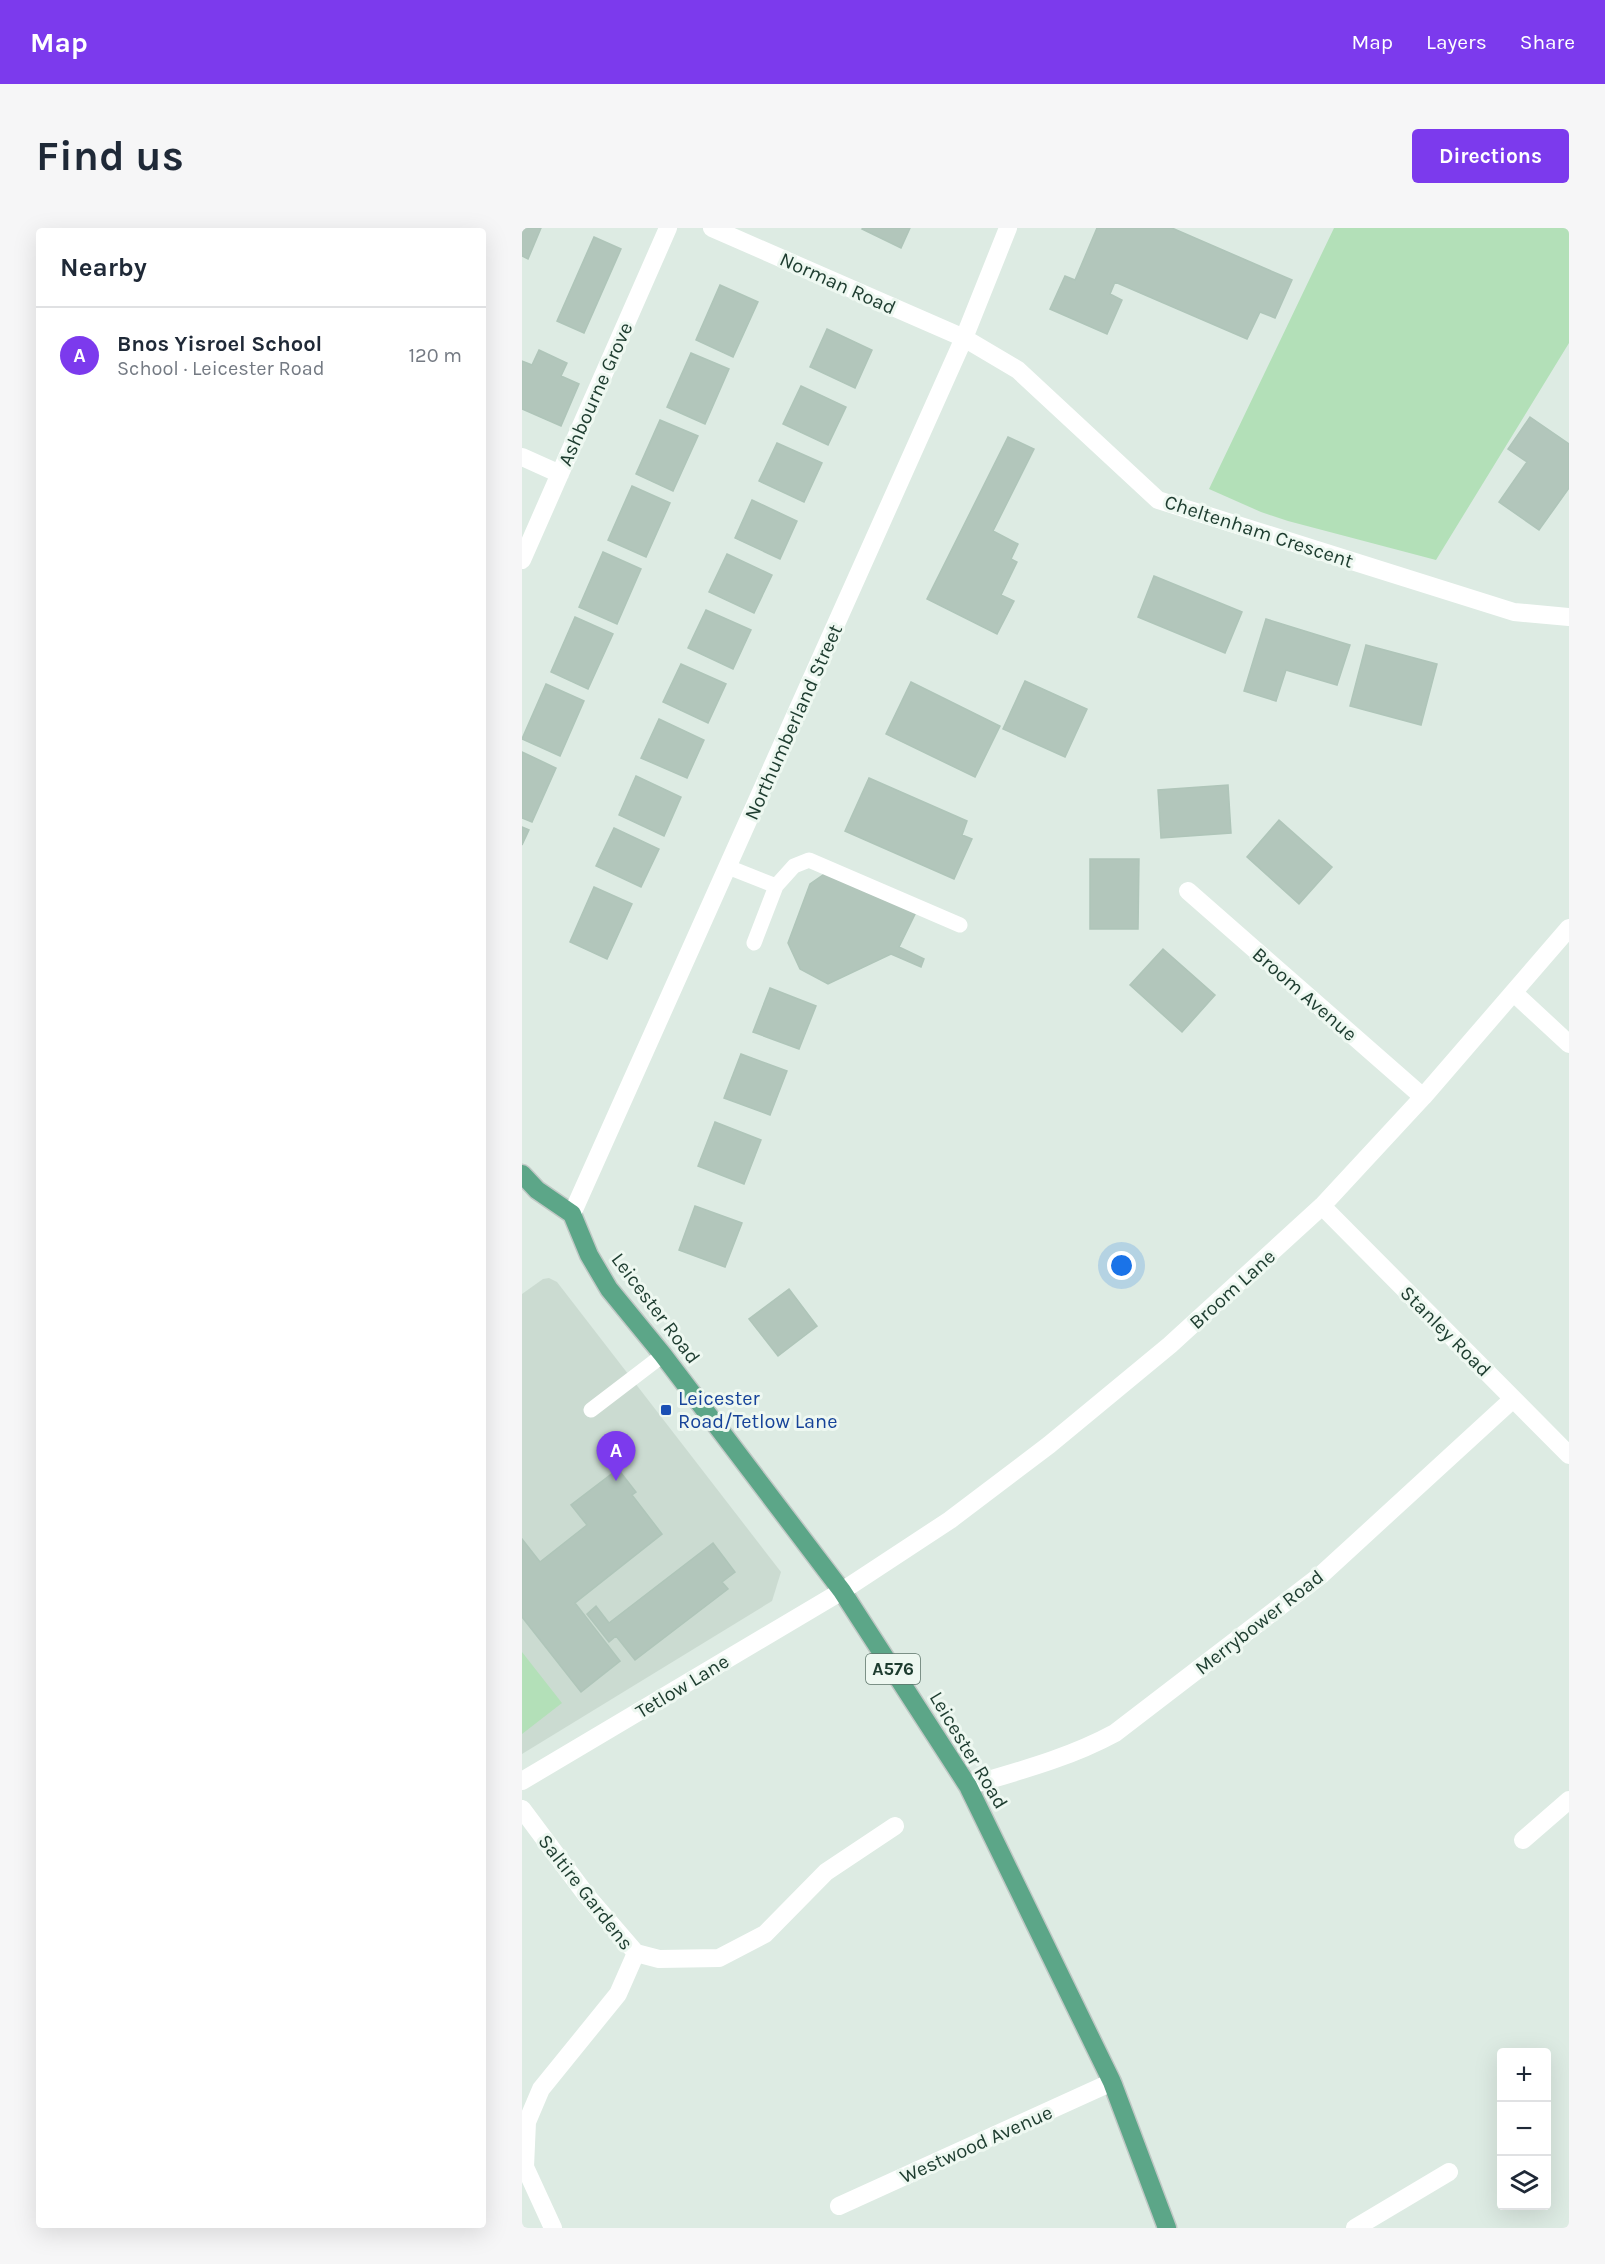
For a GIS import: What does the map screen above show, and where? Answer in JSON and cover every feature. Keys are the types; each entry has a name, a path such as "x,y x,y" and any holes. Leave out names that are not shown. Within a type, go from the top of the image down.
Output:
{"main road":[{"path":"522,1174 537,1190 573,1214"},
{"name":"Leicester Road","path":"573,1214 589,1255 609,1288 663,1355 842,1591 968,1786 1112,2082 1167,2228"}],"street":[{"name":"Ashbourne Grove","path":"522,560 668,228"},
{"name":"Norman Road","path":"712,228 964,338"},
{"name":"Northumberland Street","path":"573,1214 964,338 1008,228"},
{"name":"Cheltenham Crescent","path":"964,338 1018,370 1158,500 1514,612 1567,613"},
{"path":"522,457 560,474"},
{"name":"Broom Avenue","path":"1188,891 1423,1097"},
{"name":"Broom Lane","path":"842,1591 950,1520 1049,1445 1170,1345 1322,1206 1423,1097 1569,928"},
{"path":"1514,993 1569,1044"},
{"name":"Stanley Road","path":"1322,1206 1569,1455"},
{"name":"Merrybower Road","path":"968,1786 1057,1760 1115,1733 1321,1575 1513,1400"},
{"name":"Tetlow Lane","path":"522,1781 842,1591"},
{"path":"1523,1840 1569,1800"},
{"name":"Saltire Gardens","path":"522,1809 587,1896 636,1953 618,1994 541,2089 527,2122 525,2167 553,2228"},
{"path":"636,1953 659,1959 719,1958 765,1934 825,1872 895,1826"},
{"name":"Westwood Avenue","path":"839,2206 1112,2082"},
{"path":"1355,2228 1449,2172"}],"lane":[{"path":"754,943 776,886 794,866 809,860 960,926"},
{"path":"728,867 776,886"},
{"path":"591,1410 663,1355"}],"shaded area":[{"path":"549,1278 557,1282 781,1572 772,1601 522,1754 522,1294 543,1279"}],"green space":[{"path":"1334,228 1569,228 1569,343 1436,560 1288,521 1209,489"},
{"path":"522,1652 562,1703 522,1734"}],"building":[{"path":"522,228 541,228 528,259 522,256"},
{"path":"863,228 910,228 901,248"},
{"path":"1097,228 1172,228 1292,280 1275,318 1260,312 1247,339 1115,282 1110,294 1122,300 1107,334 1050,309 1065,276 1075,280"},
{"path":"594,237 621,249 584,333 557,321"},
{"path":"720,285 758,302 733,357 696,340"},
{"path":"827,329 872,350 855,388 810,367"},
{"path":"539,350 567,363 561,376 579,384 561,426 522,409 522,361 532,365"},
{"path":"691,353 729,369 705,424 667,407"},
{"path":"801,386 846,407 828,445 783,424"},
{"path":"1530,417 1569,444 1569,488 1539,530 1499,502 1527,462 1508,449"},
{"path":"660,420 698,436 673,491 636,474"},
{"path":"1008,437 1034,449 993,531 1018,544 1011,559 1017,562 1001,595 1014,601 997,634 927,599"},
{"path":"777,443 822,463 804,502 759,481"},
{"path":"632,486 670,503 646,557 608,540"},
{"path":"752,500 797,521 780,559 735,538"},
{"path":"603,552 641,569 617,624 579,607"},
{"path":"727,554 772,575 754,613 709,592"},
{"path":"1154,576 1242,612 1225,653 1138,617"},
{"path":"706,610 751,630 733,669 688,648"},
{"path":"575,617 613,634 588,689 551,672"},
{"path":"1266,619 1350,645 1337,685 1286,670 1276,701 1244,691"},
{"path":"1366,645 1437,664 1421,725 1350,706"},
{"path":"681,664 726,684 708,723 663,702"},
{"path":"1025,681 1087,709 1065,757 1003,729"},
{"path":"911,682 1000,726 975,777 886,734"},
{"path":"546,684 584,701 560,756 522,739"},
{"path":"659,719 704,740 687,778 641,758"},
{"path":"522,752 556,768 532,822 522,818"},
{"path":"636,776 681,797 664,836 619,815"},
{"path":"869,778 967,821 962,835 972,839 954,879 845,831"},
{"path":"1228,785 1231,833 1161,838 1158,790"},
{"path":"1279,820 1332,867 1299,904 1247,857"},
{"path":"522,827 529,830 522,845"},
{"path":"614,828 659,849 641,887 596,866"},
{"path":"1090,859 1139,859 1138,929 1090,929"},
{"path":"830,870 917,910 899,947 924,959 921,967 891,954 828,984 800,969 788,943 810,884"},
{"path":"594,887 632,904 607,959 570,942"},
{"path":"1163,949 1215,995 1182,1032 1130,985"},
{"path":"770,988 816,1006 799,1049 753,1032"},
{"path":"741,1054 787,1071 770,1115 724,1098"},
{"path":"715,1122 761,1140 744,1184 698,1166"},
{"path":"695,1206 742,1223 725,1267 679,1250"},
{"path":"789,1289 817,1326 778,1356 749,1319"},
{"path":"618,1469 636,1492 632,1495 662,1534 575,1603 620,1661 581,1692 522,1617 522,1539 540,1562 587,1525 571,1505"},
{"path":"713,1543 735,1572 722,1582 728,1589 635,1660 616,1636 609,1642 587,1614 596,1606 609,1623"}],"place":[{"name":"Leicester Road/Tetlow Lane","path":"666,1410"},
{"name":"Bnos Yisroel School","path":"616,1481"}]}
